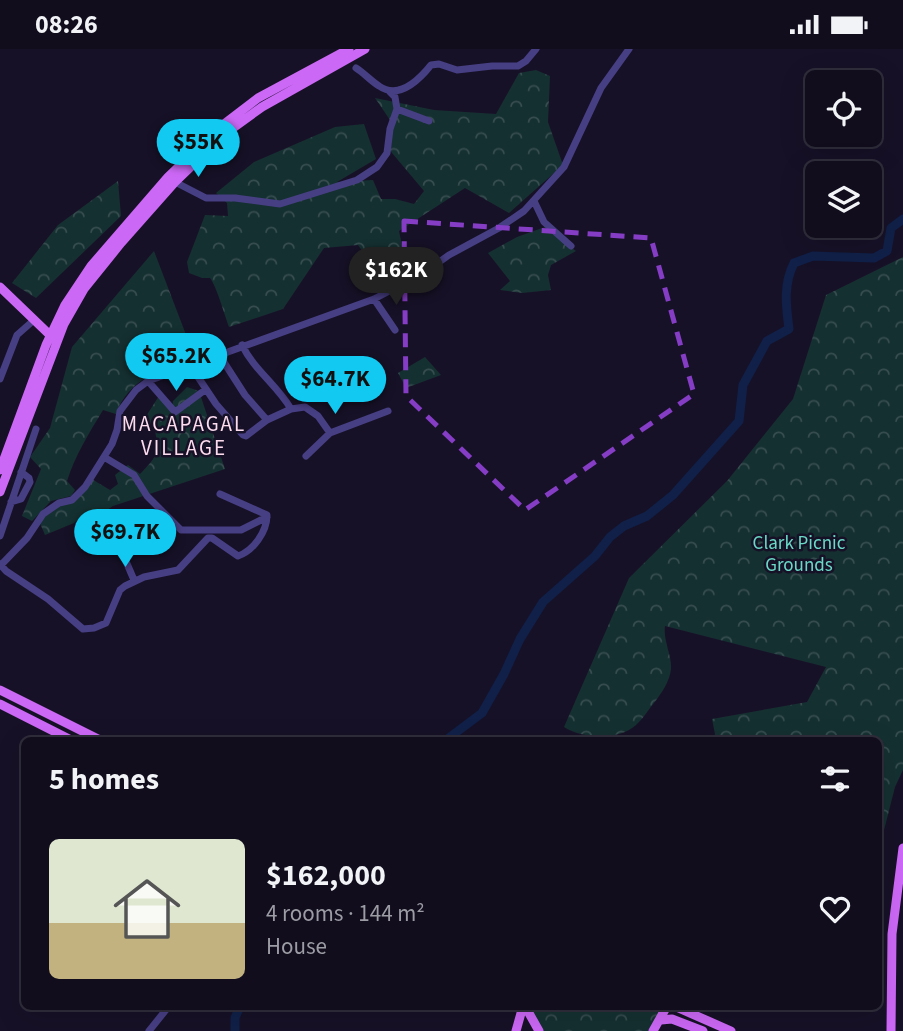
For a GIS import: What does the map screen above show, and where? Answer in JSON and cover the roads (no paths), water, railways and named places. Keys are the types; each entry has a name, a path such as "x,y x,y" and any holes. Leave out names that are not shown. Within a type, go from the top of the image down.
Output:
{"main road":[{"path":"0,492 65,305 91,266 168,177 204,141 258,99 348,49"},
{"path":"0,470 53,338 84,289 174,182 209,147 262,107 365,49"},
{"path":"0,287 53,338"},
{"path":"0,690 93,737"},
{"path":"0,704 64,737"},
{"path":"72,737 76,729"},
{"path":"891,1031 892,935 903,848"},
{"path":"516,1031 523,1010"},
{"path":"526,1010 539,1031"},
{"path":"653,1031 665,1010"},
{"path":"683,1010 731,1031"},
{"path":"661,1020 672,1019 703,1031"}],"street":[{"path":"390,92 398,91 415,81 431,65 439,64 457,70 518,66 536,49"},
{"path":"267,517 260,537 242,555 233,554 212,538 208,538 178,570 134,580 120,590 106,623 94,628 83,629 48,599 0,565 27,538 51,508 75,498 104,457 117,430 120,411 136,390 148,381 218,353 374,299 415,278 524,211 564,167 601,88 629,49"},
{"path":"174,182 184,185 199,197 235,198 280,204 357,180 377,167 387,153 390,129 397,109 395,97 356,68"},
{"path":"397,109 429,121"},
{"path":"534,201 544,222 571,246"},
{"path":"407,251 415,278"},
{"path":"374,299 395,330"},
{"path":"0,379 17,335 34,320"},
{"path":"242,345 252,363 276,388 291,409"},
{"path":"0,360 11,348"},
{"path":"218,353 245,395 267,420"},
{"path":"190,365 205,390 245,436 267,420 291,409 305,407 311,409 324,422 330,433"},
{"path":"148,381 175,412 205,390"},
{"path":"306,456 330,433 388,411"},
{"path":"0,536 11,502 21,499 30,482 21,472 36,429"},
{"path":"104,457 139,481 147,496 181,530 241,530 267,517"},
{"path":"220,494 266,514 267,517"},
{"path":"125,559 134,580"},
{"path":"149,1031 166,1010"}],"waterway":[{"path":"450,737 482,713 520,639 543,602 595,556 610,537 624,526 647,516 673,495 739,421 743,385 767,341 789,329 787,287 794,263 813,256 874,258 887,251 891,228 903,219"},
{"path":"235,1031 238,1010"}],"district":[{"name":"MACAPAGAL VILLAGE","path":"184,436"}],"park label":[{"name":"Clark Picnic Grounds","path":"799,554"}]}
